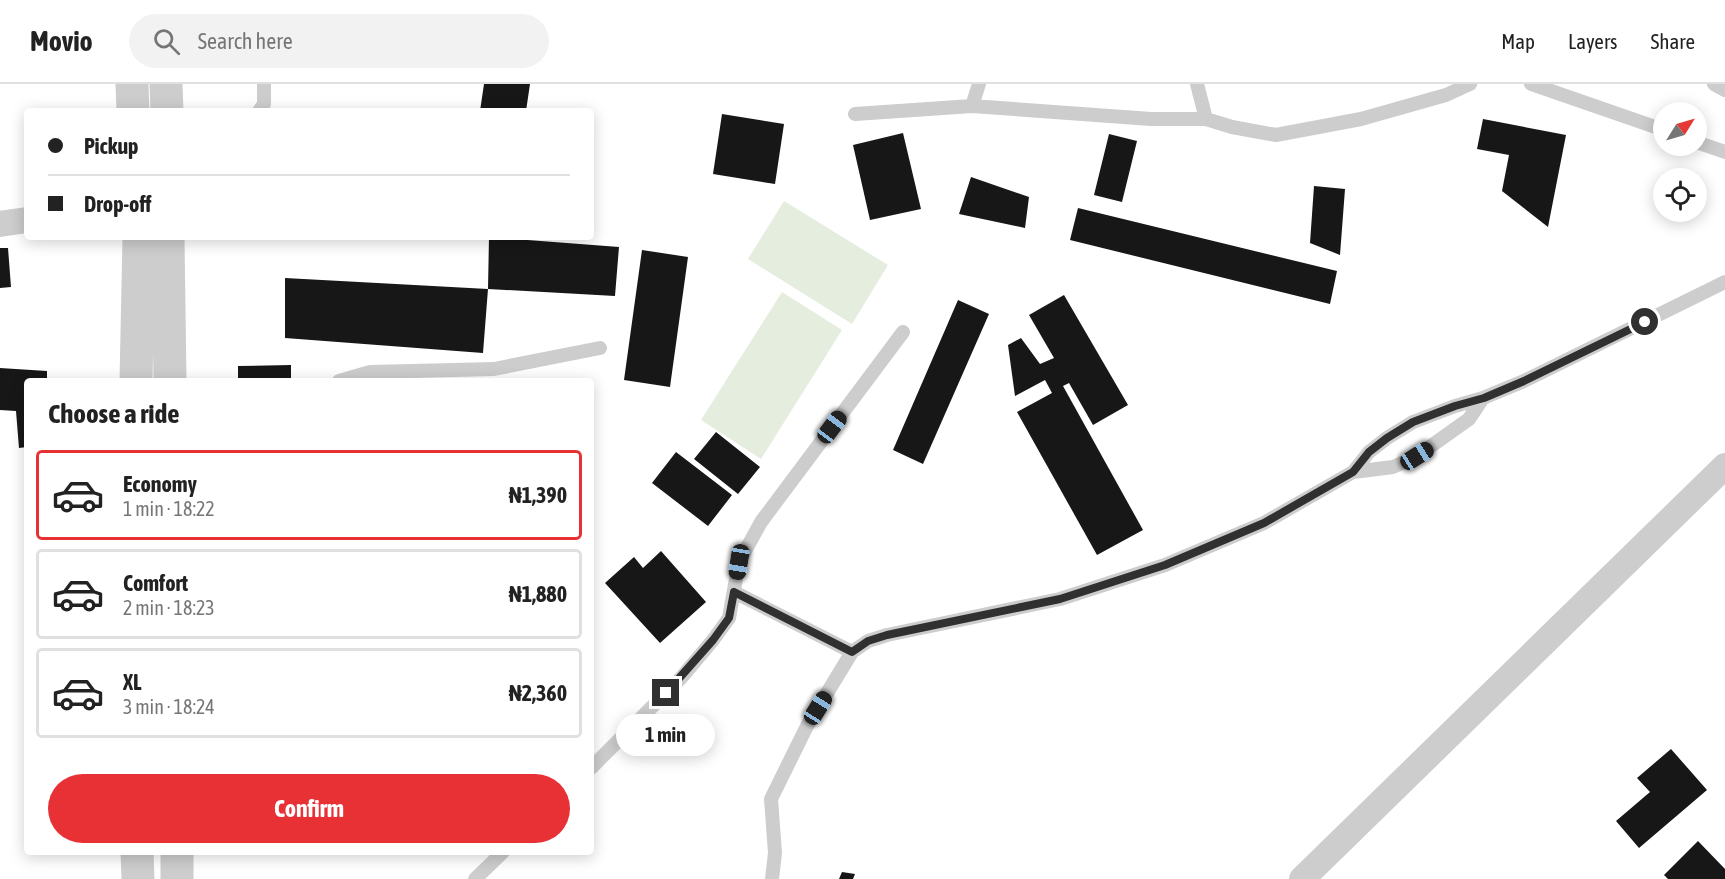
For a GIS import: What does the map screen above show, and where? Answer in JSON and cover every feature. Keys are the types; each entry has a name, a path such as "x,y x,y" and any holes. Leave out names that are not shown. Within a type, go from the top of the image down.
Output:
{"street":[{"path":"132,84 133,108"},
{"path":"166,84 167,108"},
{"path":"0,224 24,220"},
{"path":"136,378 139,240"},
{"path":"168,240 170,378"},
{"path":"1302,879 1725,466"},
{"path":"137,855 138,879"},
{"path":"177,855 177,879"}],"lane":[{"path":"262,108 264,105 264,84"},
{"path":"972,106 979,84"},
{"path":"1197,84 1206,119"},
{"path":"855,114 972,106 1151,119 1206,119 1232,128 1276,135 1361,119 1446,95 1470,84"},
{"path":"1531,84 1653,126"},
{"path":"1714,84 1725,90"},
{"path":"1707,146 1725,152"},
{"path":"772,879 775,853 771,799 807,726 852,652 868,641 887,635 1060,599 1165,565 1264,523 1353,472 1369,452 1413,422 1484,398 1524,381 1725,282"},
{"path":"594,765 681,678 729,618 739,562 761,522 903,332"},
{"path":"349,378 370,372 494,369 600,348"},
{"path":"1353,472 1393,467 1417,456 1469,419 1484,398"},
{"path":"734,592 852,652"},
{"path":"475,879 500,855"}],"green space":[{"path":"784,201 888,265 852,324 748,259"},
{"path":"782,292 842,330 761,459 701,420"}],"building":[{"path":"484,84 530,84 526,108 480,108"},
{"path":"722,114 784,124 775,184 713,174"},
{"path":"1483,119 1566,135 1548,227 1502,191 1509,155 1477,149"},
{"path":"903,133 921,209 870,220 853,145"},
{"path":"1109,134 1137,141 1122,202 1094,195"},
{"path":"971,177 1029,197 1025,228 959,214"},
{"path":"1314,186 1345,189 1340,255 1310,243"},
{"path":"1078,208 1337,271 1330,304 1070,240"},
{"path":"489,240 528,240 619,247 615,296 488,289"},
{"path":"0,248 8,248 11,287 0,288"},
{"path":"642,250 688,257 670,387 624,380"},
{"path":"285,278 488,289 483,353 285,338"},
{"path":"1064,295 1128,405 1093,425 1069,383 1063,386 1143,530 1097,555 1017,412 1052,393 1045,380 1015,396 1008,345 1021,338 1040,364 1054,358 1029,315"},
{"path":"958,300 989,314 923,464 893,450"},
{"path":"291,365 291,378 238,378 238,366"},
{"path":"0,368 47,371 47,378 24,378 24,447 19,448 16,411 0,410"},
{"path":"716,432 760,467 738,494 694,459"},
{"path":"676,452 732,495 708,526 652,483"},
{"path":"661,551 706,602 660,643 605,583 634,557 643,568"},
{"path":"1671,749 1707,790 1639,848 1616,821 1650,792 1637,778"},
{"path":"1698,841 1725,869 1725,879 1668,879 1664,875"},
{"path":"842,872 855,874 853,879 839,879"}],"route":[{"path":"666,693 713,640 729,618 734,592 852,652 868,641 887,635 1060,599 1165,565 1264,523 1353,472 1369,452 1413,422 1484,398 1524,381 1645,322"}]}
